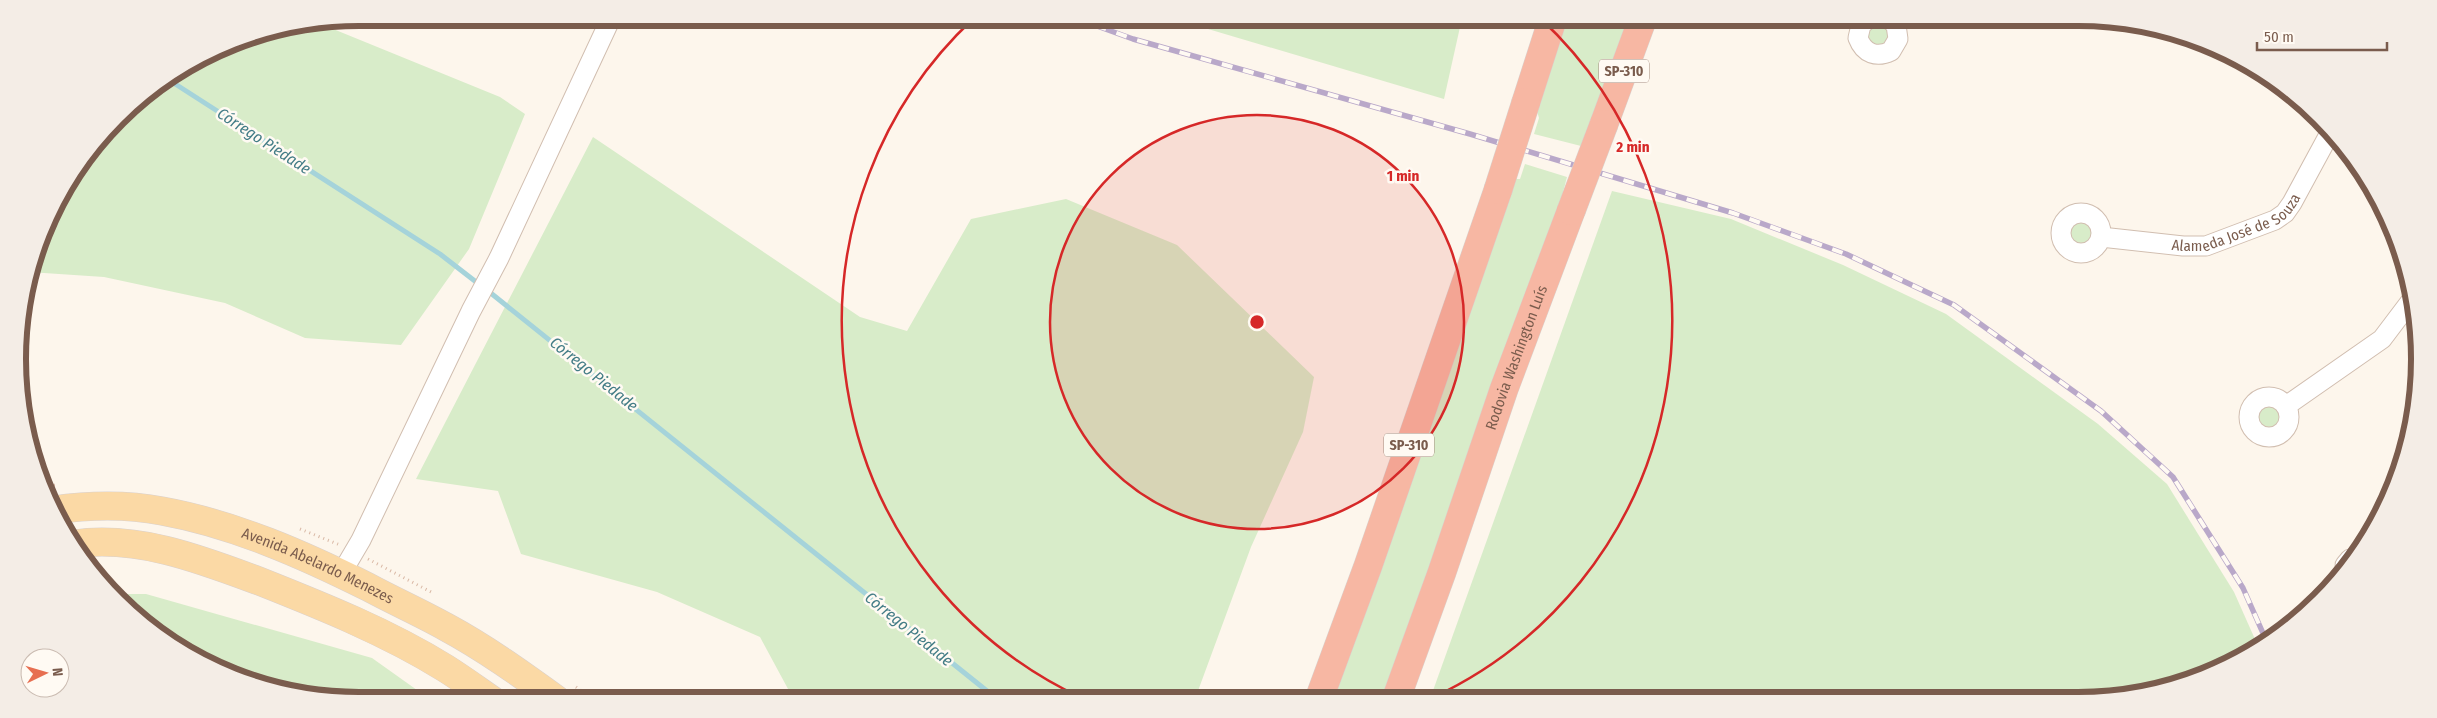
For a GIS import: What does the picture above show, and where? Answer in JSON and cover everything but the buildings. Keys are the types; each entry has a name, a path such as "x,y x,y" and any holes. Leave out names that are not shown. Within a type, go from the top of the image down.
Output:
{"highway":[{"name":"SP-310","path":"1322,692 1368,566 1498,190 1550,26"},
{"name":"Rodovia Washington Luís","path":"1399,692 1442,572 1504,389 1640,26"}],"main road":[{"name":"Avenida Abelardo Menezes","path":"62,509 79,506 118,506 162,511 273,544 341,574 447,627 507,664 546,692"},
{"path":"82,544 130,544 159,548 209,563 327,607 445,668 480,692"}],"street":[{"path":"341,574 362,540 470,311 499,258 607,26"},
{"path":"1861,26 1858,38 1865,50 1878,55 1891,51 1898,39 1896,26"},
{"name":"Alameda José de Souza","path":"2100,237 2194,247 2218,242 2274,220 2285,213 2292,203 2327,139"},
{"path":"2286,406 2382,339 2406,308"}],"green space":[{"path":"1198,26 1460,26 1444,99"},
{"path":"1562,26 1630,26 1585,147 1534,134 1539,118 1537,111"},
{"path":"1884,26 1889,35 1886,43 1878,46 1870,43 1867,35 1870,27"},
{"path":"330,28 500,97 525,114 469,249 401,345 305,338 225,303 104,277 38,273 52,232 82,174 109,140 156,95 193,71 252,44 294,33"},
{"path":"593,137 860,317 907,331 971,219 1066,199 1177,245 1314,377 1303,432 1251,547 1198,692 790,692 760,637 657,592 521,554 498,491 416,479"},
{"path":"1525,164 1567,177 1562,196 1565,197 1387,692 1332,692 1515,179 1520,179"},
{"path":"1612,191 1731,219 1843,265 1946,314 2098,424 2167,484 2234,592 2255,640 2225,657 2185,674 2143,685 2100,691 1433,692"},
{"path":"2081,222 2089,225 2092,233 2089,241 2081,244 2073,241 2070,233 2073,225"},
{"path":"2269,406 2277,409 2280,417 2277,425 2269,428 2261,425 2258,417 2261,409"},
{"path":"124,594 146,594 372,658 420,692 359,692 316,689 252,674 212,657 174,636 156,623"}],"waterway":[{"name":"Córrego Piedade","path":"173,83 440,254 480,285"},
{"name":"Córrego Piedade","path":"487,290 988,692"}],"railway":[{"path":"1097,26 1133,39 1470,134 1733,213 1846,254 1954,305 2101,411 2173,477 2243,588 2264,635"}]}
